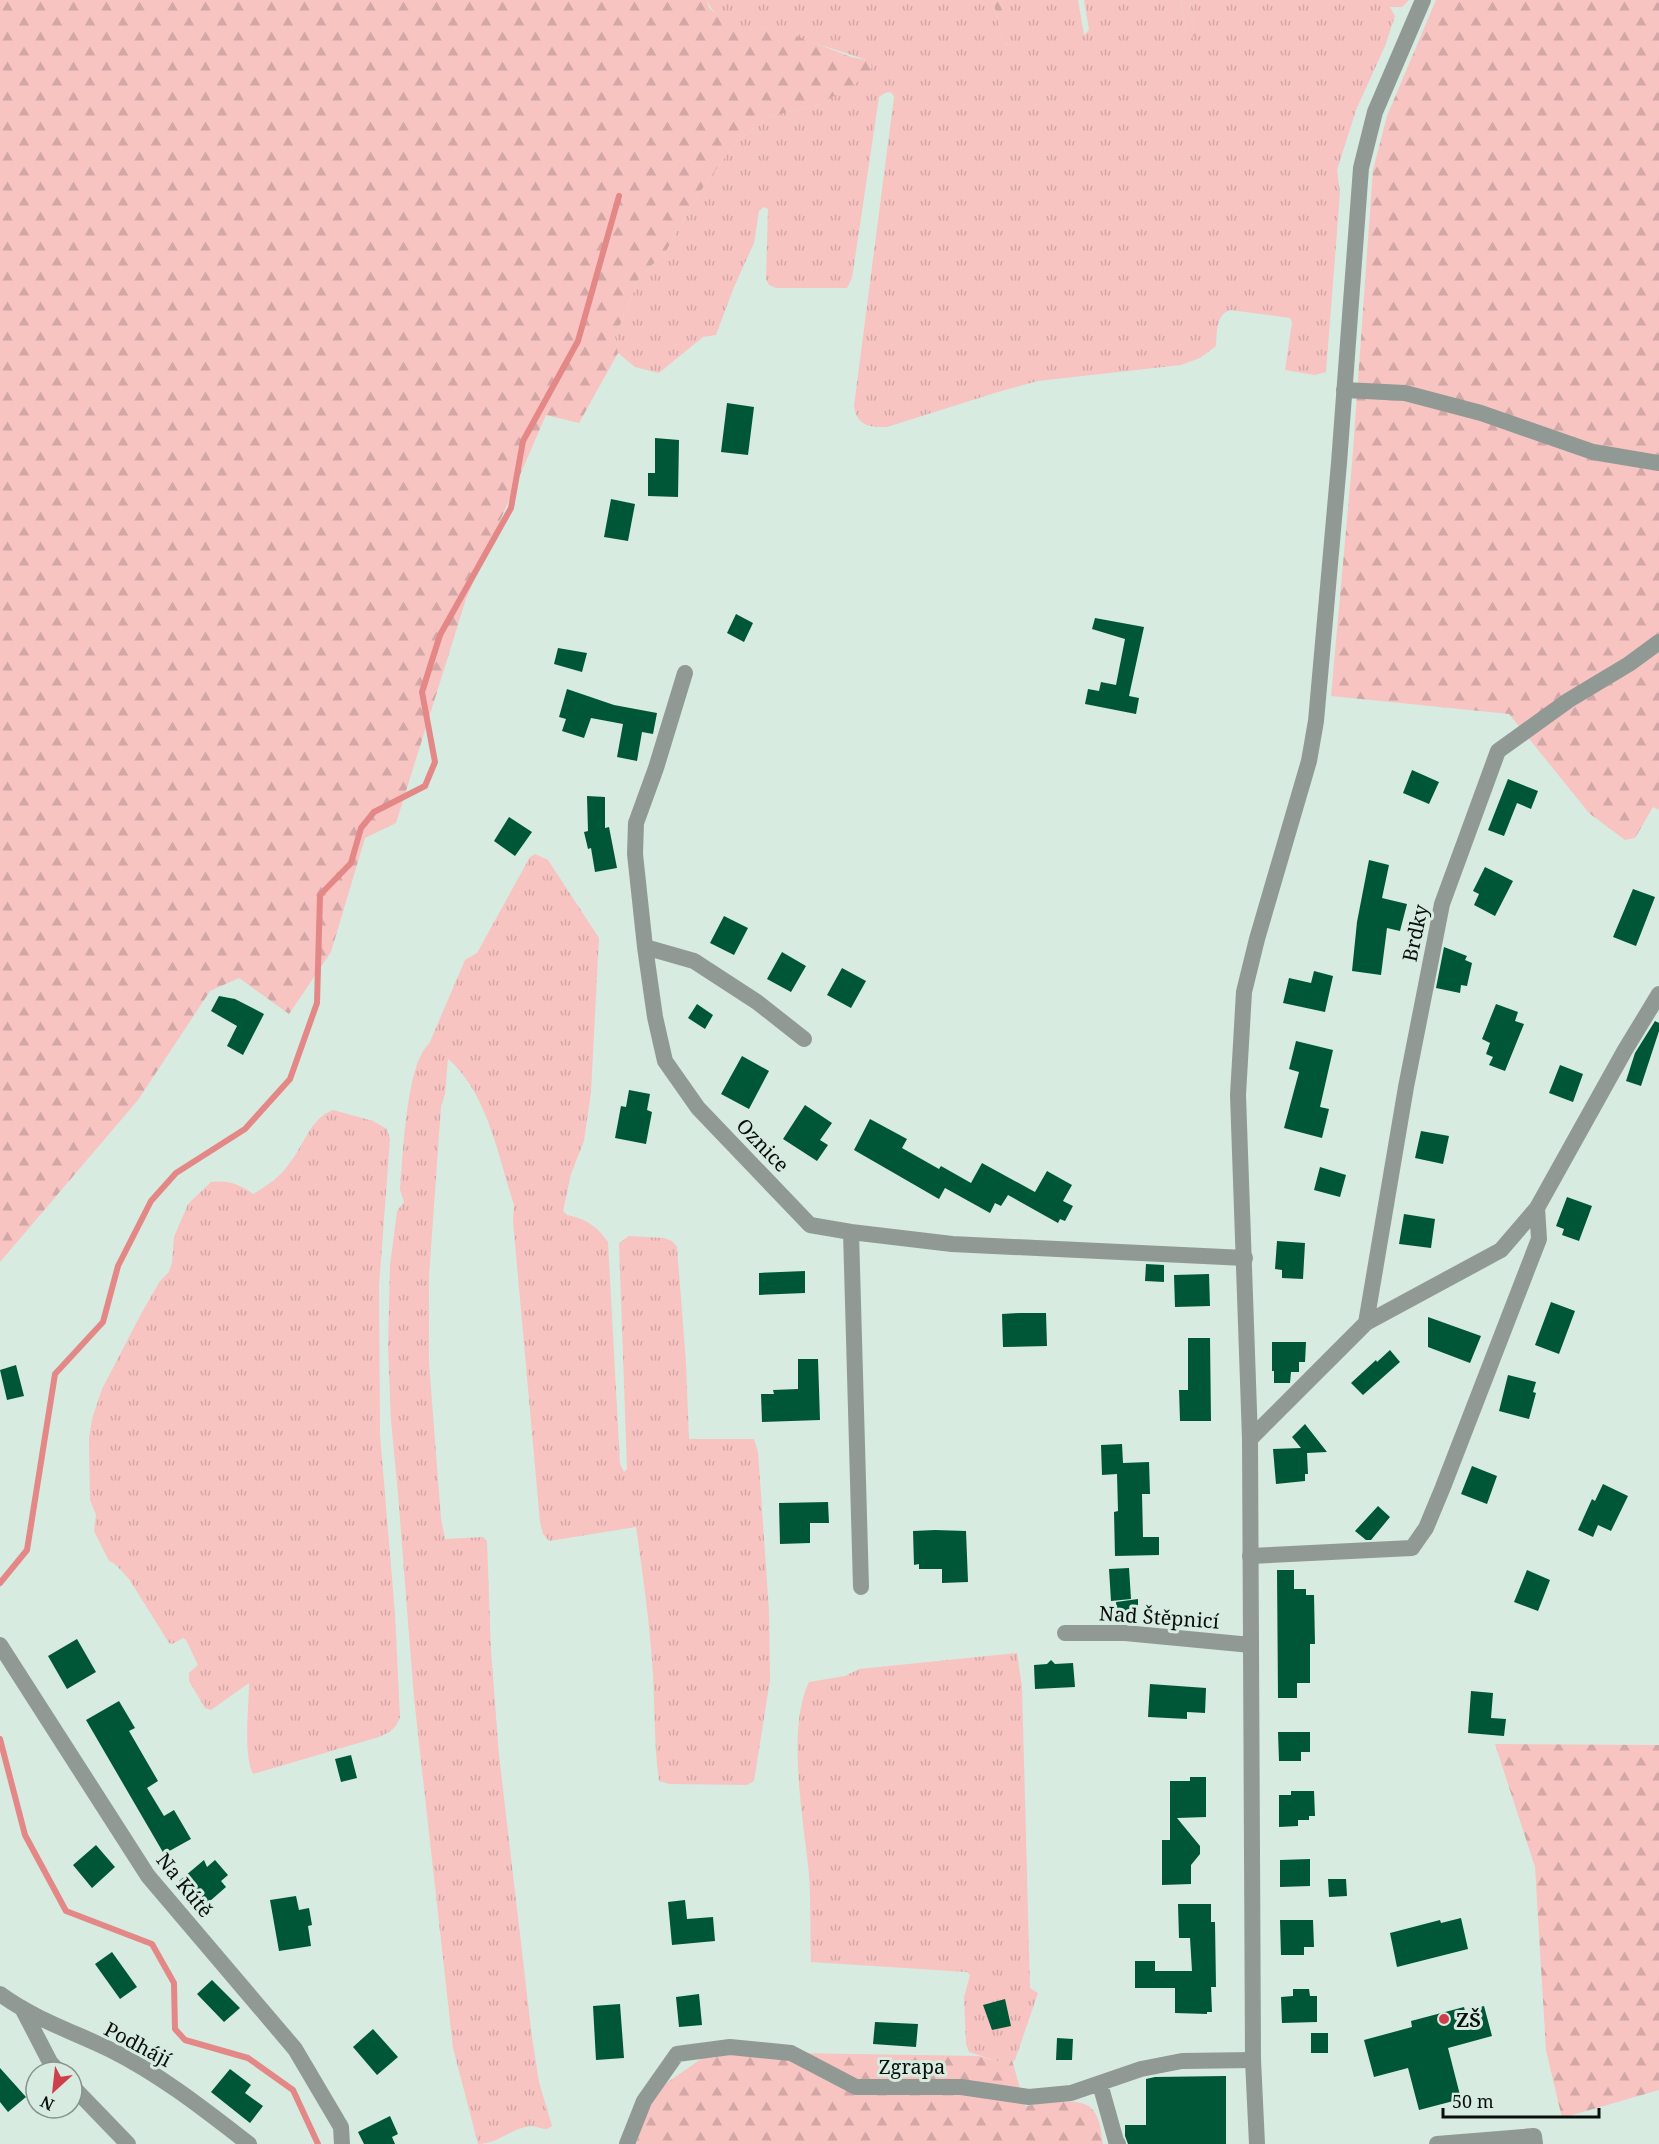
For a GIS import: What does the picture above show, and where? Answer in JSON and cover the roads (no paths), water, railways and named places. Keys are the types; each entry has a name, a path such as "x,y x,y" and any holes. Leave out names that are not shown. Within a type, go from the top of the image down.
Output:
{"street":[{"path":"1257,2144 1253,2060 1250,1439 1239,1095 1244,992 1257,939 1309,761 1316,721 1361,168 1375,112 1423,0"},
{"path":"1344,390 1405,393 1481,413 1593,452 1659,463"},
{"name":"Brdky","path":"1366,1323 1406,1087 1442,904 1498,751 1569,700 1629,664 1659,642"},
{"name":"Oznice","path":"685,673 656,768 636,823 635,854 655,1017 665,1061 698,1108 810,1225 952,1244 1245,1258"},
{"path":"645,947 694,961 757,1002 804,1040"},
{"path":"1250,1439 1366,1323 1501,1250 1537,1208 1625,1050 1659,994"},
{"path":"1250,1556 1412,1548 1426,1528 1443,1487 1539,1239 1537,1208"},
{"path":"851,1232 861,1587"},
{"name":"Nad Štěpnicí","path":"1065,1633 1125,1633 1251,1645"},
{"name":"Na Kútě","path":"0,1645 148,1876 294,2049 341,2127 342,2144"},
{"name":"Podhájí","path":"0,1994 55,2026 111,2050 159,2078 206,2110 249,2144"},
{"path":"22,2007 49,2060"},
{"name":"Zgrapa","path":"627,2144 644,2101 677,2054 698,2051 730,2047 790,2053 856,2087 961,2088 1029,2097 1071,2093 1141,2069 1182,2061 1253,2060"},
{"path":"1100,2084 1118,2144"},
{"path":"84,2098 128,2144"},
{"path":"1437,2144 1534,2136 1534,2144"}],"waterway":[{"path":"0,1583 27,1550 55,1374 103,1322 118,1266 151,1201 176,1173 245,1129 290,1079 317,1003 320,895 351,863 361,828 374,812 425,786 435,762 422,692 440,635 511,508 523,441 578,341 619,196"},
{"path":"0,1739 25,1835 66,1911 152,1944 174,1983 175,2029 185,2040 248,2058 293,2090 318,2144"}],"place":[{"name":"ZŠ","path":"1444,2019"}]}
